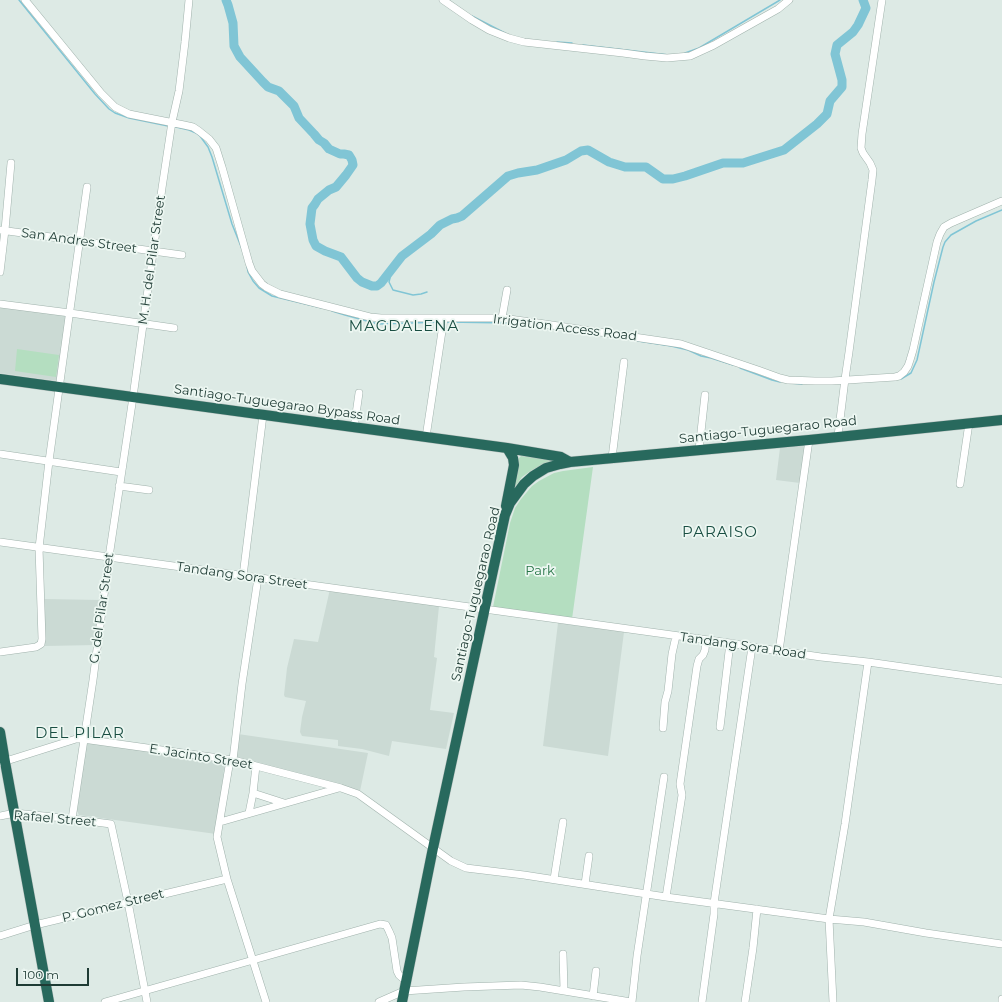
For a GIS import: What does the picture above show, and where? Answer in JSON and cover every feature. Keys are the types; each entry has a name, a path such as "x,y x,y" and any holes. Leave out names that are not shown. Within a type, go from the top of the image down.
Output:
{"highway":[{"name":"Santiago-Tuguegarao Bypass Road","path":"0,379 508,448 562,457 570,462"},
{"name":"Santiago-Tuguegarao Road","path":"402,1002 433,848 505,515 519,490 529,479 546,468 570,462 809,440 1002,420"},
{"path":"505,515 507,497 512,480 514,465 513,458 508,448"},
{"path":"0,732 2,762 14,813 49,1002"}],"street":[{"name":"Irrigation Access Road","path":"25,0 110,103 129,114 192,127 209,139 216,148 249,263 258,280 266,287 280,294 370,317 502,318 554,325 680,344 788,380 814,381 899,376 908,366 913,350 937,242 944,227 1002,201"},
{"name":"M. H. del Pilar Street","path":"133,397 172,122 180,84 189,0"},
{"path":"442,0 472,20 503,35 524,42 667,58 690,56 714,45 778,9 789,0"},
{"path":"838,436 872,180 873,170 861,148 882,0"},
{"path":"0,272 3,230 11,163"},
{"path":"0,652 36,647 41,644 42,639 40,548 49,461 87,187"},
{"name":"San Andres Street","path":"3,230 182,255"},
{"path":"502,318 507,290"},
{"path":"0,304 174,328"},
{"path":"426,437 444,318"},
{"path":"612,458 624,362"},
{"path":"354,428 359,394"},
{"path":"699,450 705,395"},
{"name":"G. del Pilar Street","path":"72,819 133,397"},
{"path":"243,576 263,415"},
{"path":"960,484 969,423"},
{"path":"779,651 809,440"},
{"path":"0,454 122,472"},
{"path":"119,486 149,490"},
{"name":"Tandang Sora Street","path":"0,542 485,608"},
{"path":"258,578 218,837 227,879 266,1002"},
{"name":"Tandang Sora Road","path":"485,608 730,643 821,658 868,662 1002,680"},
{"path":"663,728 672,654 676,636"},
{"path":"666,897 682,795 680,784 697,666 699,659 705,650 706,640"},
{"path":"720,727 730,643"},
{"path":"702,1002 714,914 714,903 752,647"},
{"path":"833,1002 830,919 868,662"},
{"name":"E. Jacinto Street","path":"2,762 76,739 231,760 341,788 358,794 451,861 466,868 554,879 666,897 830,919 864,922 1002,944"},
{"path":"249,813 256,766"},
{"path":"379,1002 405,986 464,987 521,985 564,990 632,1002 637,956 664,777"},
{"path":"220,822 341,788"},
{"path":"253,793 285,803"},
{"name":"Rafael Street","path":"0,816 14,813 111,824 128,902"},
{"path":"554,879 563,822"},
{"path":"585,884 588,856"},
{"name":"P. Gomez Street","path":"0,936 128,902 227,879"},
{"path":"128,902 147,1002"},
{"path":"745,1002 757,909"},
{"path":"105,1002 380,924 386,925 392,938 397,971 405,986"},
{"path":"563,954 564,990"},
{"path":"593,996 596,971"}],"shaded area":[{"path":"0,306 67,314 58,381 0,373"},
{"path":"806,446 800,483 776,480 780,448"},
{"path":"330,589 439,606 434,657 437,658 430,710 454,713 446,749 392,741 389,756 362,749 338,746 338,740 302,736 300,732 306,701 285,697 287,668 294,639 318,642"},
{"path":"44,599 100,600 96,645 45,646"},
{"path":"558,623 624,632 608,756 543,746"},
{"path":"238,734 368,753 360,791 234,757"},
{"path":"87,742 225,761 216,834 79,815 77,811"}],"green space":[{"path":"17,349 59,355 56,377 15,371"},
{"path":"521,456 560,461 532,470 522,477 515,487 519,464 518,459"},
{"name":"Park","path":"593,467 572,619 493,607 510,523 515,508 521,499 532,486 554,473"}],"waterway":[{"path":"19,0 95,94 109,109 129,118 168,126"},
{"path":"226,0 233,23 234,46 240,57 268,87 279,91 294,106 299,118 319,140 329,149 340,154 349,155 352,160 353,165 346,175 336,187 329,190 318,199 312,208 310,224 313,240 316,246 341,257 357,278 372,286 377,286 381,283 402,256 431,234 440,225 462,216 508,176 537,170 566,160 581,151 588,150 609,162 625,167 646,167 663,179 673,179 723,163 743,163 784,150 817,124 827,114 830,101 842,87 842,80 835,54 837,45 853,32 858,25 866,8 863,0"},
{"path":"685,53 699,48 780,0"},
{"path":"472,16 505,33"},
{"path":"557,42 572,43"},
{"path":"583,45 669,55"},
{"path":"176,127 196,133 208,147 232,224 242,249"},
{"path":"901,379 911,373 917,360 934,282 945,242 951,235 976,221 1002,210"},
{"path":"247,266 248,272 253,281 259,288 272,296 322,308"},
{"path":"389,274 389,282 393,290 413,295 427,292"},
{"path":"332,311 378,324 442,322"},
{"path":"446,322 510,323"},
{"path":"638,341 688,350 701,356 733,365"},
{"path":"740,368 780,382"},
{"path":"790,383 802,384"}],"district":[{"name":"MAGDALENA","path":"404,327"},
{"name":"PARAISO","path":"720,533"},
{"name":"DEL PILAR","path":"80,734"}]}
